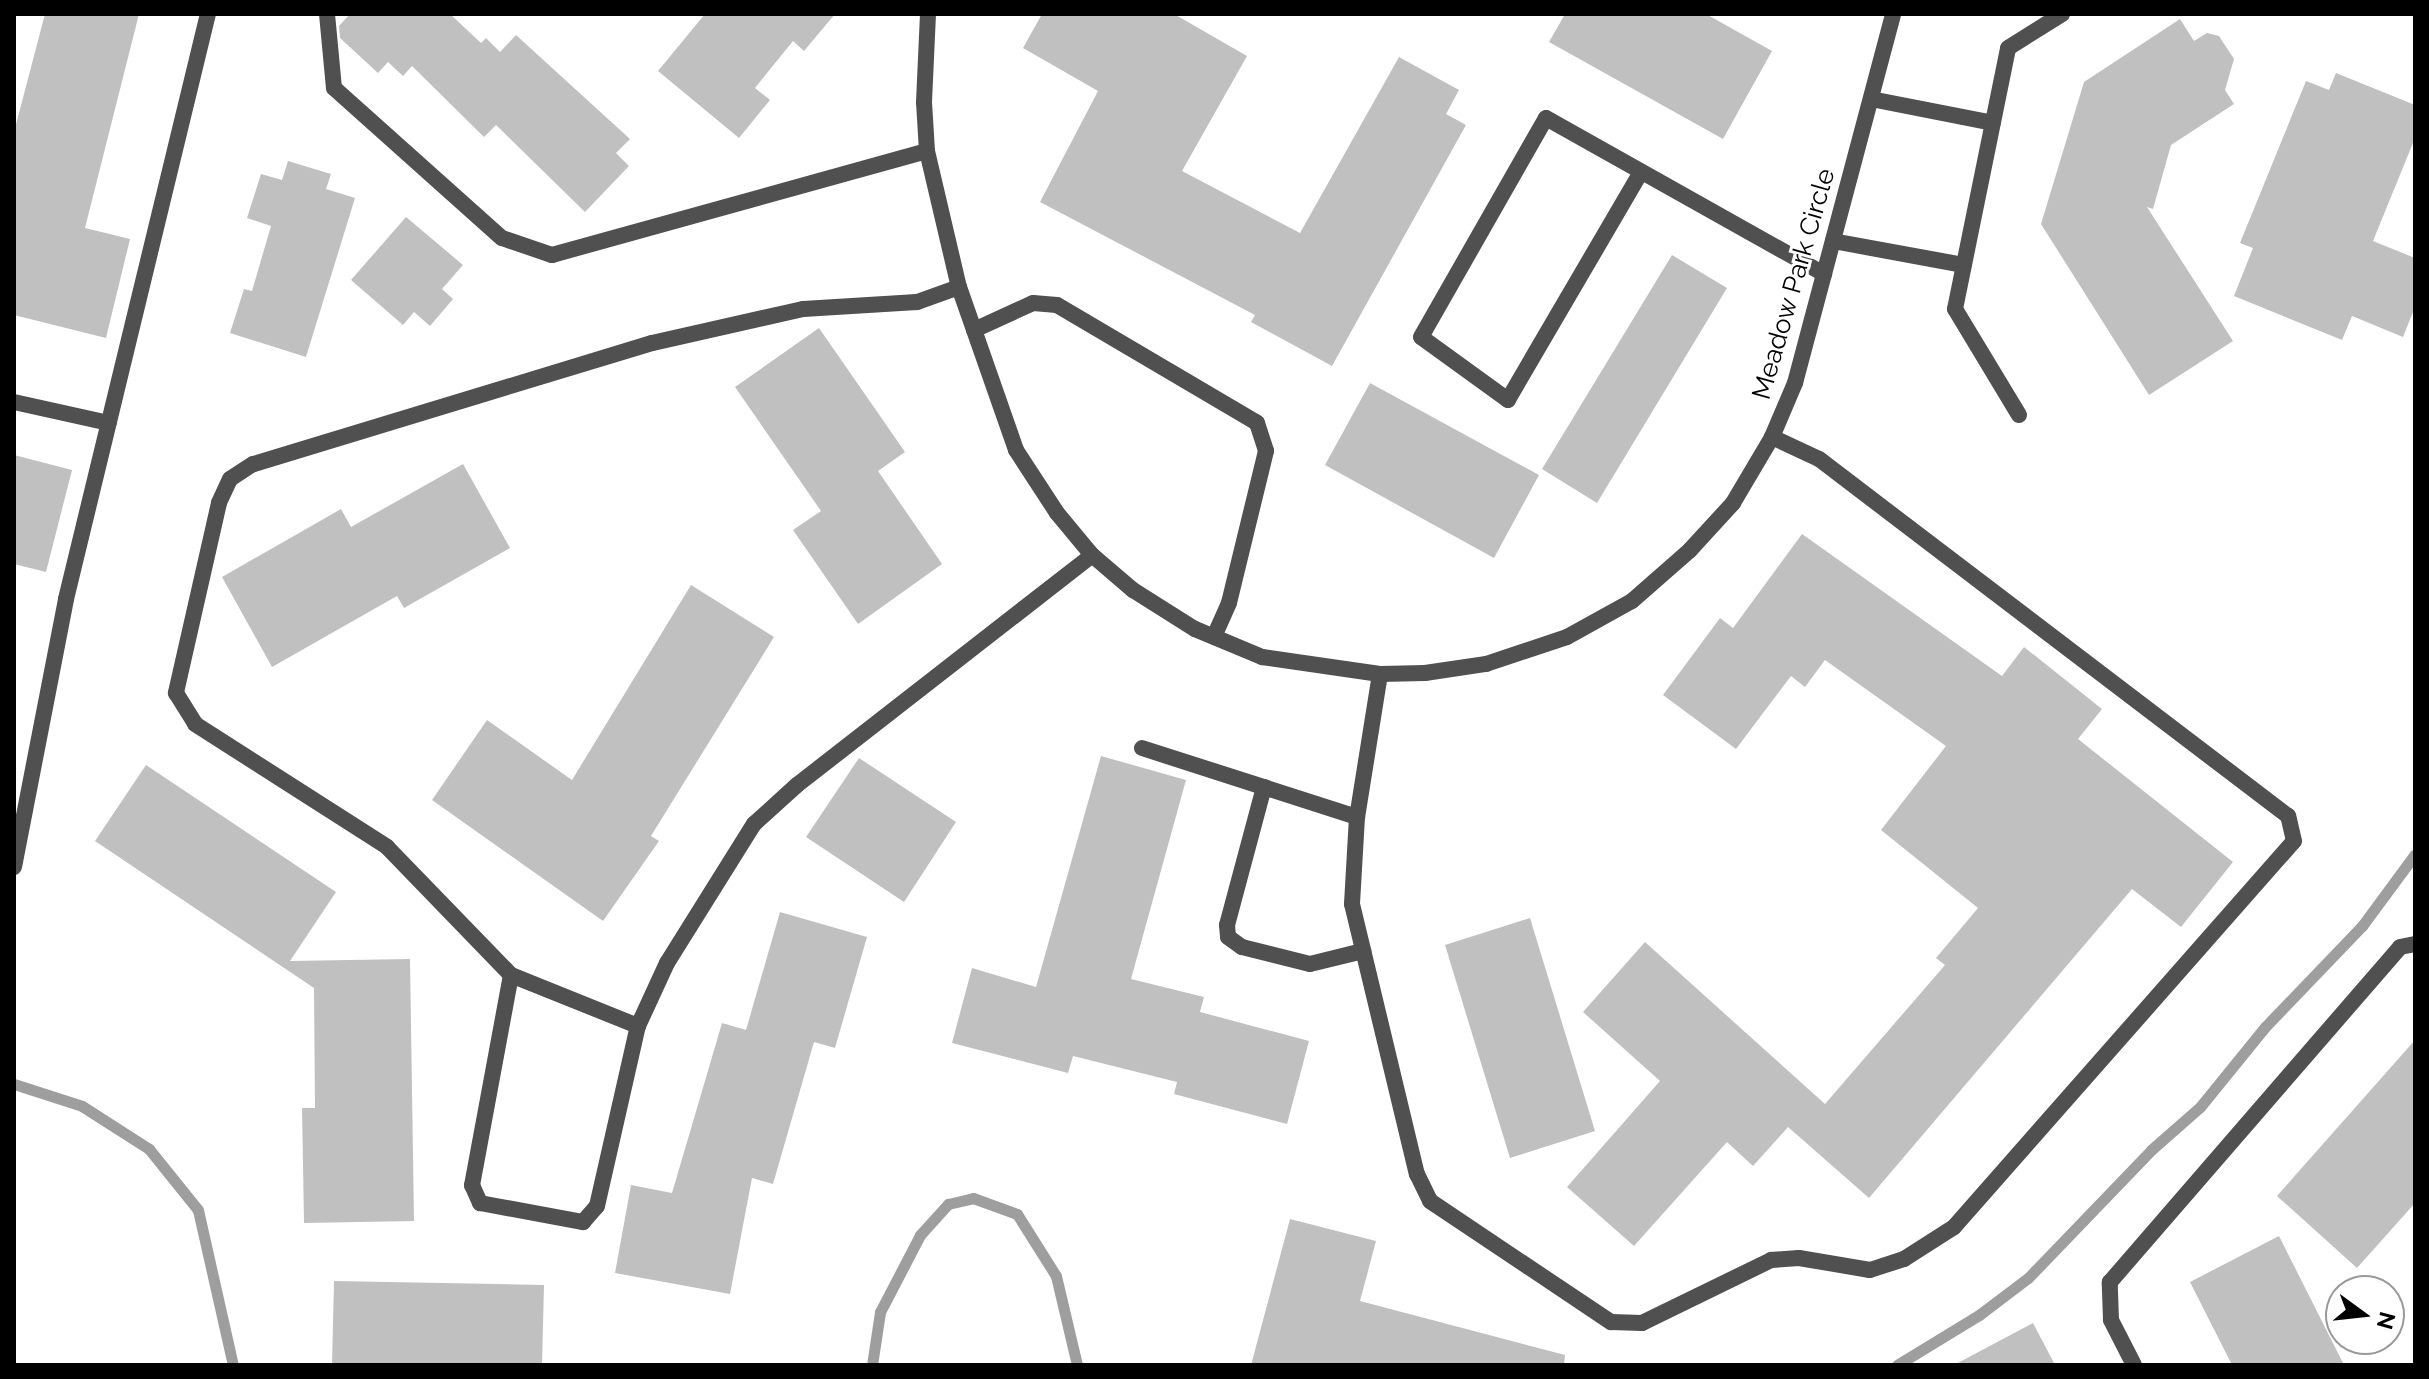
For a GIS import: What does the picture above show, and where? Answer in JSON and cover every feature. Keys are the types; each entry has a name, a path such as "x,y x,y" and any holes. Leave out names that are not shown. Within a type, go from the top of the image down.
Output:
{"street":[{"path":"14,867 66,599 208,14"},
{"path":"327,14 334,88 502,238 552,255 927,151"},
{"name":"Meadow Park Circle","path":"928,14 924,102 927,151 959,287 1016,450 1057,513 1092,555 1133,590 1214,637 1262,657 1380,674 1425,673 1486,664 1567,637 1632,601 1690,550 1733,503 1772,437 1795,383 1893,14"},
{"path":"2019,415 1955,309 2008,48 2062,14"},
{"path":"1871,99 1993,123"},
{"path":"1641,172 1508,400 1421,337 1546,118 1824,274"},
{"path":"1833,241 1964,265"},
{"path":"638,1026 511,975 387,847 195,724 176,693 219,503 230,479 253,464 652,343 803,309 917,302 959,287"},
{"path":"974,330 1033,303 1057,305 1257,423 1266,451 1229,603 1214,637"},
{"path":"14,402 109,423"},
{"path":"1380,674 1357,817 1352,904 1417,1174 1430,1201 1611,1322 1642,1323 1771,1260 1799,1258 1870,1270 1904,1259 1954,1227 2294,841 2288,816 1819,459 1772,437"},
{"path":"511,975 472,1185 480,1203 583,1222 597,1206 638,1026 667,963 754,824 797,785 1092,555"},
{"path":"1142,748 1357,817"},
{"path":"1264,787 1227,925 1228,937 1242,947 1310,964 1363,951"},
{"path":"2134,1365 2111,1320 2110,1282 2400,947 2415,944"}],"building":[{"path":"45,14 139,14 85,228 130,239 106,338 14,315 14,132"},
{"path":"350,14 450,14 481,43 486,38 500,52 516,35 630,139 616,153 629,166 585,212 496,125 484,137 412,66 403,76 388,62 378,73 340,38 339,26"},
{"path":"705,14 835,14 804,51 793,41 755,88 770,100 739,138 658,71"},
{"path":"1042,14 1174,14 1247,56 1182,171 1300,233 1399,57 1459,90 1446,114 1466,125 1332,366 1251,322 1255,315 1040,202 1098,91 1023,48"},
{"path":"1565,14 1706,14 1772,51 1723,139 1549,42"},
{"path":"2180,19 2194,41 2207,33 2219,36 2234,59 2225,90 2234,104 2171,145 2153,209 2147,207 2233,341 2149,395 2041,224 2084,82"},
{"path":"2336,73 2415,105 2415,138 2373,241 2415,258 2415,307 2403,337 2352,316 2342,340 2234,296 2253,248 2240,243 2306,81 2329,90"},
{"path":"288,161 331,174 326,189 355,198 306,357 230,333 244,289 252,291 271,226 247,218 261,174 282,180"},
{"path":"406,217 463,265 442,289 453,299 430,326 414,312 403,325 351,280"},
{"path":"1672,255 1727,288 1597,503 1542,469"},
{"path":"819,328 905,452 878,471 942,564 858,624 793,530 821,511 735,387"},
{"path":"1370,383 1539,475 1494,558 1325,465"},
{"path":"14,455 72,470 46,572 14,564"},
{"path":"463,464 510,548 404,608 397,596 272,667 222,577 341,509 351,527"},
{"path":"1802,534 2002,676 2024,647 2102,709 2078,739 2233,862 2181,927 2132,889 1869,1198 1788,1127 1753,1166 1727,1142 1634,1246 1567,1187 1660,1081 1583,1012 1645,942 1825,1104 1945,965 1936,958 1978,908 1881,830 1946,746 1825,660 1805,687 1791,676 1736,749 1663,695 1720,618 1733,628"},
{"path":"691,585 774,637 651,836 659,841 603,921 432,800 487,720 572,780"},
{"path":"1101,756 1186,780 1131,979 1204,997 1200,1012 1309,1041 1287,1124 1174,1094 1177,1082 1073,1056 1068,1073 952,1043 972,968 1036,987"},
{"path":"859,758 956,822 904,902 806,837"},
{"path":"146,765 336,892 290,961 410,959 414,1221 304,1223 302,1108 315,1108 314,988 95,841"},
{"path":"780,912 867,937 835,1048 814,1042 773,1184 752,1178 730,1294 615,1273 631,1185 672,1193 722,1023 746,1030"},
{"path":"1530,918 1595,1131 1510,1158 1445,945"},
{"path":"2415,1040 2415,1203 2357,1268 2277,1196"},
{"path":"1290,1219 1376,1241 1360,1301 1565,1355 1564,1365 1251,1365"},
{"path":"2279,1236 2325,1327 2325,1355 2339,1355 2344,1365 2232,1365 2190,1282"},
{"path":"334,1281 544,1285 542,1365 332,1365"},
{"path":"2033,1323 2055,1365 1954,1365"}],"waterway":[{"path":"1897,1365 1979,1315 2028,1278 2151,1150 2200,1107 2265,1027 2362,926 2415,854"},
{"path":"14,1084 82,1106 149,1149 198,1210 233,1365"},
{"path":"872,1365 880,1312 920,1235 948,1204 973,1198 1017,1214 1056,1276 1077,1365"}]}
